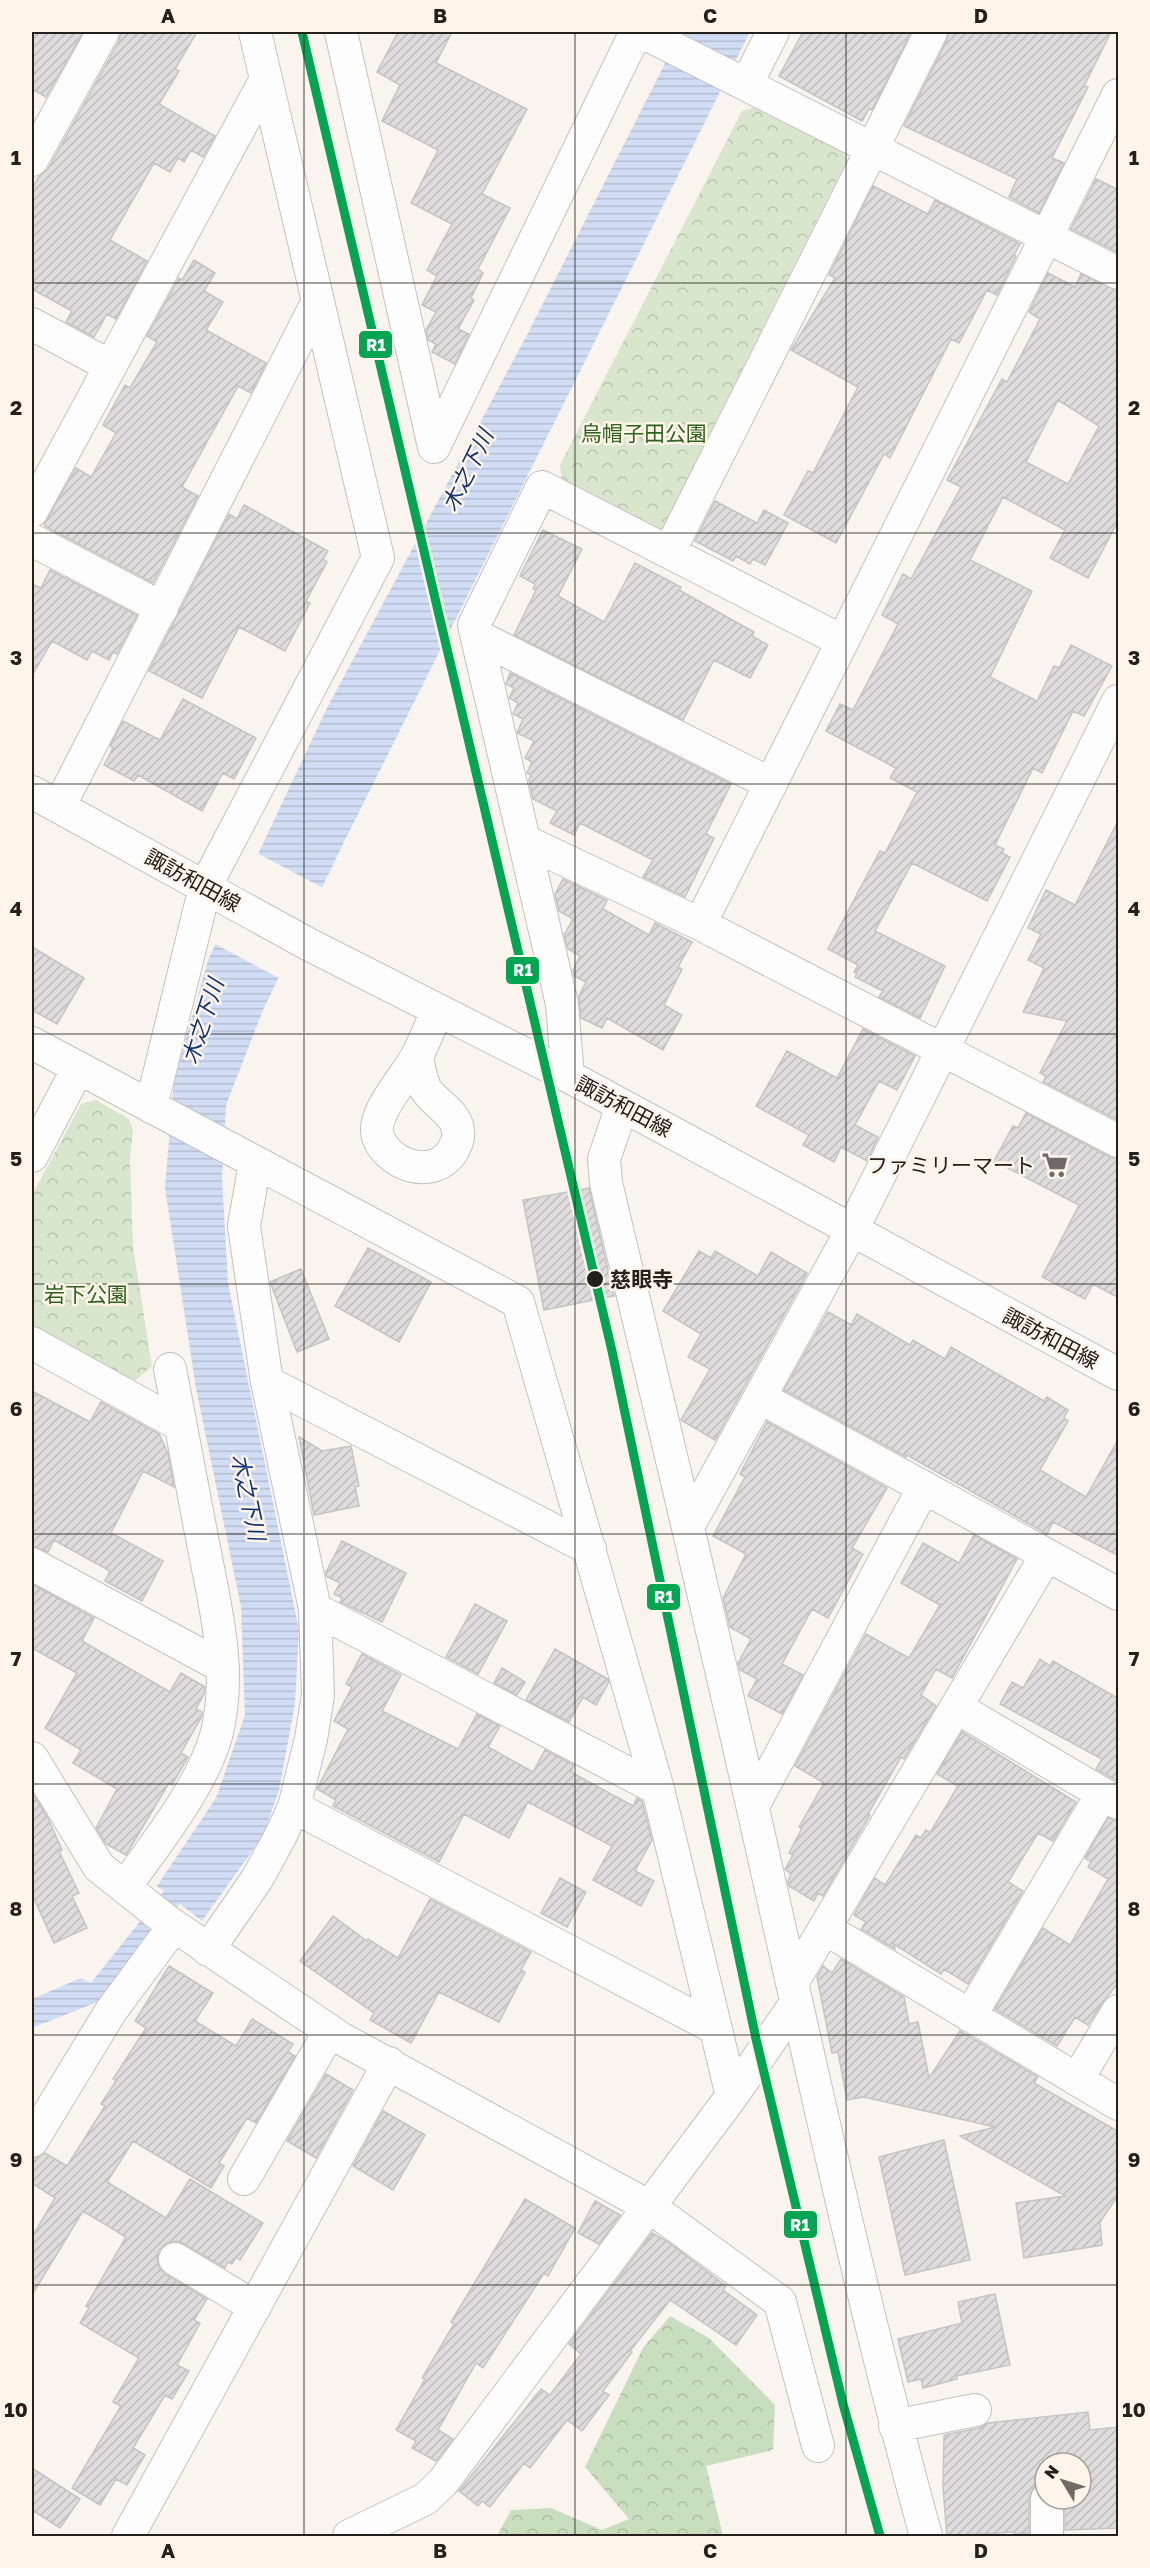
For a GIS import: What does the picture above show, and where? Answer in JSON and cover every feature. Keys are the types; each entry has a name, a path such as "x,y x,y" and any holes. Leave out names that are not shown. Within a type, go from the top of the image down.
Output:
{"street":[{"path":"32,160 103,32"},
{"path":"158,1111 213,891 378,558 255,32"},
{"path":"341,32 434,447 643,33 741,80 1119,273"},
{"path":"741,80 773,32"},
{"path":"669,552 931,32"},
{"path":"32,511 266,79"},
{"path":"700,924 1119,95"},
{"path":"59,807 318,302"},
{"path":"32,324 110,366"},
{"path":"567,1076 562,1004 474,625 542,487 842,641"},
{"path":"32,540 162,608"},
{"path":"477,636 771,784"},
{"path":"689,1526 852,1230 1119,700"},
{"name":"諏訪和田線","path":"32,792 308,944 567,1076 1119,1374"},
{"path":"525,841 700,924 1119,1141"},
{"path":"417,1057 438,1010"},
{"path":"32,1043 518,1302 658,1789 732,2096"},
{"path":"32,1156 78,1068"},
{"path":"622,1106 604,1158 606,1183 689,1526 794,1993 896,2426 926,2536"},
{"path":"208,1950 257,1880 294,1807 311,1739 318,1695 315,1609 267,1382 244,1226 248,1159"},
{"path":"32,1343 180,1425"},
{"path":"131,1892 197,1779 215,1737 222,1698 221,1637 170,1369"},
{"path":"267,1382 590,1549"},
{"path":"760,1398 1119,1594"},
{"path":"753,1806 924,1487"},
{"path":"349,2536 425,2499 443,2482 732,2096 794,1993 826,1929 1046,1556"},
{"path":"32,1564 223,1667"},
{"path":"315,1609 658,1789"},
{"path":"956,1707 1110,1798 970,2016"},
{"path":"32,1758 99,1867 208,1950 330,2031 650,2207 780,2302 818,2446"},
{"path":"294,1807 716,2028"},
{"path":"32,2141 111,2011 171,1923"},
{"path":"826,1929 1119,2104"},
{"path":"1077,2080 1119,2011"},
{"path":"244,2179 330,2031"},
{"path":"128,2536 389,2063"},
{"path":"174,2259 255,2307"},
{"path":"896,2426 975,2410"},
{"path":"1047,2511 1047,2536"}],"green space":[{"name":"烏帽子田公園","path":"757,107 841,149 847,160 662,529 650,533 563,487 560,465 742,111"},
{"name":"岩下公園","path":"96,1100 129,1119 133,1131 130,1158 133,1247 152,1366 135,1381 32,1326 32,1195 81,1104"},
{"path":"670,2316 709,2338 775,2405 773,2450 706,2466 723,2536 497,2536 511,2510 551,2508 602,2530 629,2519 585,2467 643,2348"}],"water":[{"name":"木之下川","path":"681,32 750,32 343,844 263,1010 226,1105 222,1178 228,1283 299,1630 295,1704 279,1790 263,1836 202,1921 180,1904 100,2001 32,2028 32,1999 81,1978 91,1983 164,1891 157,1886 216,1798 245,1715 241,1607 196,1388 165,1188 174,1081 208,960 327,708 528,333"}],"pier":[{"path":"255,852 325,889 281,979 213,943"}],"building":[{"path":"32,32 83,32 46,97 32,89"},
{"path":"121,32 197,32 175,69 179,71 159,104 215,136 203,157 191,150 184,162 178,158 170,172 154,163 110,240 147,261 116,319 107,314 94,337 66,322 72,311 32,289 32,189 39,176 48,169 119,41"},
{"path":"398,32 452,32 436,63 527,109 482,194 510,208 478,269 483,273 471,298 474,300 458,329 469,334 455,364 432,352 436,344 428,340 426,330 436,312 422,305 437,276 427,270 452,224 411,203 438,150 382,121 400,85 377,72"},
{"path":"803,32 911,32 872,110 869,109 862,121 779,76"},
{"path":"949,32 1111,32 1084,86 1088,87 1052,158 1064,163 1039,213 1009,197 1017,179 904,126"},
{"path":"1096,179 1119,190 1119,253 1071,229"},
{"path":"873,186 928,214 935,200 1020,244 997,295 987,290 959,343 951,339 890,458 884,454 836,543 784,515 808,471 813,473 858,387 791,350 835,278 829,275"},
{"path":"194,260 215,273 204,291 223,302 206,330 266,363 251,393 238,386 182,487 198,496 153,583 44,524 76,468 91,477 116,433 103,425 125,385 130,388 157,342 147,336 179,278 182,280"},
{"path":"1048,273 1075,287 1081,274 1119,291 1119,519 1088,578 1050,558 1065,530 1003,497 970,560 1032,591 990,677 1037,701 1054,666 1059,668 1071,645 1112,666 1084,716 1073,711 1042,773 1033,768 995,845 1004,849 1002,853 1010,857 987,901 912,863 875,931 945,966 920,1018 879,997 883,991 855,977 857,973 854,972 858,965 828,949 880,851 885,853 917,792 890,778 896,768 826,731 840,704 853,710 898,624 882,615 903,574 911,579 961,487 947,480 1002,379 1007,382 1040,319 1029,312","holes":["1058,400 1099,426 1068,484 1026,462"]},
{"path":"715,501 757,523 764,510 788,523 765,565 753,559 750,564 736,556 733,561 695,541"},
{"path":"244,505 328,551 323,559 327,562 306,601 310,603 285,651 239,627 202,698 149,671 229,514 237,519"},
{"path":"543,530 582,549 558,596 604,622 635,563 681,587 679,590 754,632 752,636 768,645 750,678 714,660 683,720 514,635 536,590 533,589 535,584 520,576"},
{"path":"50,570 137,615 117,654 113,652 109,660 92,651 87,660 52,641 32,676 32,584 41,588"},
{"path":"510,673 731,784 706,834 714,838 685,897 643,877 653,860 580,823 574,835 550,823 557,811 533,799 529,780 531,775 527,773 532,762 525,758 534,741 517,733 523,719 513,714 518,703 509,698 514,688 506,684"},
{"path":"183,699 256,738 234,779 223,773 202,811 138,775 134,781 104,765 113,748 110,746 123,721 160,740"},
{"path":"1119,819 1119,1121 1043,1082 1046,1076 1040,1073 1067,1021 1023,1012 1044,968 1028,960 1041,934 1028,928 1046,890 1075,905"},
{"path":"563,879 607,900 603,909 649,935 655,923 692,942 678,967 682,969 664,1005 682,1015 663,1050 607,1018 602,1028 581,1018 579,996 586,982 574,976 573,970 580,956 568,949 564,935 573,919 559,911 555,894"},
{"path":"32,947 84,978 57,1024 32,1010"},
{"path":"863,1029 915,1056 897,1090 879,1081 855,1125 878,1137 867,1161 841,1147 834,1162 803,1145 809,1135 756,1106 787,1051 837,1078"},
{"path":"1026,1113 1110,1157 1119,1159 1119,1298 1093,1284 1085,1299 1042,1277 1079,1205 994,1161 1013,1126 1018,1128"},
{"path":"589,1188 614,1296 544,1310 523,1200"},
{"path":"368,1248 431,1282 399,1342 335,1306"},
{"path":"699,1251 711,1258 715,1251 758,1276 771,1252 807,1273 715,1440 681,1420 710,1369 688,1357 701,1334 663,1311"},
{"path":"301,1269 329,1339 297,1352 270,1282"},
{"path":"828,1312 851,1325 857,1314 910,1345 913,1340 945,1359 951,1347 1044,1401 1047,1397 1068,1410 1064,1418 1068,1421 1040,1470 1086,1497 1119,1438 1119,1556 1053,1522 1047,1534 907,1455 906,1457 784,1390"},
{"path":"32,1391 90,1422 101,1402 159,1434 168,1453 174,1487 143,1471 111,1533 163,1561 142,1601 105,1581 110,1571 54,1540 48,1552 32,1546"},
{"path":"767,1422 887,1488 852,1548 863,1554 828,1618 812,1609 782,1664 803,1675 782,1714 748,1696 757,1679 740,1670 738,1663 751,1639 730,1627 723,1598 746,1554 713,1536 745,1477 740,1474"},
{"path":"299,1437 322,1451 351,1446 359,1486 355,1487 359,1506 314,1515"},
{"path":"974,1535 1017,1559 952,1678 936,1669 921,1695 936,1706 904,1759 901,1757 823,1896 818,1893 814,1901 789,1886 788,1881 791,1874 785,1869 793,1855 789,1853 802,1828 799,1827 824,1783 795,1766 866,1634 909,1658 940,1605 901,1583 923,1543 959,1563"},
{"path":"342,1541 406,1573 382,1622 340,1602 342,1598 334,1594 340,1583 326,1576 326,1572"},
{"path":"32,1584 94,1618 82,1641 170,1692 181,1673 205,1687 196,1709 202,1712 202,1716 181,1753 188,1757 172,1785 169,1783 126,1855 106,1844 96,1828 117,1789 73,1763 81,1750 45,1728 77,1673 32,1648"},
{"path":"475,1604 507,1621 478,1674 446,1657"},
{"path":"555,1649 608,1679 609,1682 596,1705 583,1697 569,1722 526,1700"},
{"path":"362,1654 401,1675 382,1711 458,1749 477,1714 500,1726 488,1747 533,1772 545,1750 574,1765 571,1772 633,1806 637,1798 642,1801 652,1840 635,1871 654,1881 641,1906 593,1880 612,1846 528,1802 509,1838 464,1814 439,1862 333,1806 336,1800 317,1789 348,1729 334,1721 352,1687 346,1684"},
{"path":"1040,1659 1050,1666 1053,1661 1119,1699 1119,1782 1096,1769 1102,1759 1000,1704 1012,1682 1023,1688"},
{"path":"502,1668 525,1682 517,1695 494,1683"},
{"path":"962,1732 1076,1802 1053,1841 1038,1833 1008,1882 1023,1891 968,1984 944,1969 941,1974 894,1944 895,1949 861,1929 866,1922 854,1915 875,1878 885,1885 916,1835 921,1838 926,1830 930,1833 958,1786 937,1774"},
{"path":"32,1792 48,1818 62,1850 59,1851 79,1893 72,1896 87,1928 54,1943 32,1894"},
{"path":"1108,1818 1119,1821 1119,1982 1088,2025 1075,2017 1057,2046 995,2009 1043,1928 1070,1945 1108,1879 1088,1867 1091,1862 1085,1858"},
{"path":"560,1878 586,1892 567,1927 541,1913"},
{"path":"430,1899 531,1952 521,1970 525,1972 499,2022 439,1992 411,2043 370,2020 374,2013 300,1961 333,1916 367,1941 368,1939 398,1958"},
{"path":"841,1959 904,1997 909,2024 918,2022 929,2078 960,2031 1038,2077 1034,2083 1119,2132 1119,2194 1100,2222 1102,2245 1024,2258 1016,2203 1065,2196 960,2136 995,2127 864,2097 847,2100 838,2052 832,2053 817,1977 823,1966 832,1973"},
{"path":"169,1966 213,1993 195,2021 236,2046 252,2019 293,2044 288,2052 295,2056 256,2123 247,2118 219,2163 224,2166 211,2188 133,2141 107,2182 166,2218 190,2179 263,2223 240,2260 236,2257 232,2264 228,2262 225,2268 176,2241 167,2243 159,2250 157,2259 159,2267 165,2274 207,2299 194,2320 200,2323 177,2365 189,2371 172,2399 165,2395 133,2448 145,2455 127,2485 116,2479 100,2505 72,2488 121,2406 113,2402 139,2358 80,2323 89,2308 86,2306 126,2237 83,2211 32,2295 32,2237 55,2198 32,2183 32,2159 45,2153 67,2166 105,2106 101,2104 116,2081 113,2079 146,2028 135,2021"},
{"path":"326,2074 353,2090 316,2158 287,2141"},
{"path":"383,2111 425,2135 393,2190 353,2166"},
{"path":"944,2140 970,2260 905,2275 879,2157"},
{"path":"525,2199 575,2228 548,2276 544,2273 483,2368 476,2363 438,2430 453,2439 436,2461 412,2448 416,2441 396,2430 425,2379 422,2378 454,2324 451,2322"},
{"path":"595,2201 620,2215 599,2244 578,2233"},
{"path":"652,2233 668,2242 726,2286 723,2290 757,2315 736,2345 670,2300 630,2351 632,2352 603,2391 609,2395 582,2431 567,2420 530,2468 524,2463 490,2507 482,2501 478,2506 459,2491 541,2389 550,2395 581,2354 569,2344"},
{"path":"995,2294 1010,2365 956,2376 957,2379 923,2388 921,2379 908,2382 898,2339 962,2323 958,2302"},
{"path":"1088,2412 1090,2430 1119,2427 1119,2528 1065,2530 1065,2511 1093,2511 1093,2451 1033,2451 1033,2489 1029,2498 1029,2533 947,2536 943,2487 944,2435 979,2428 988,2423"},
{"path":"32,2468 80,2499 60,2528 32,2510"}],"transit line":[{"name":"R1","path":"302,32 612,1351 756,2039 843,2404 880,2536"}],"place":[{"name":"ファミリーマート","path":"1055,1165"},
{"name":"慈眼寺","path":"595,1279"}]}
